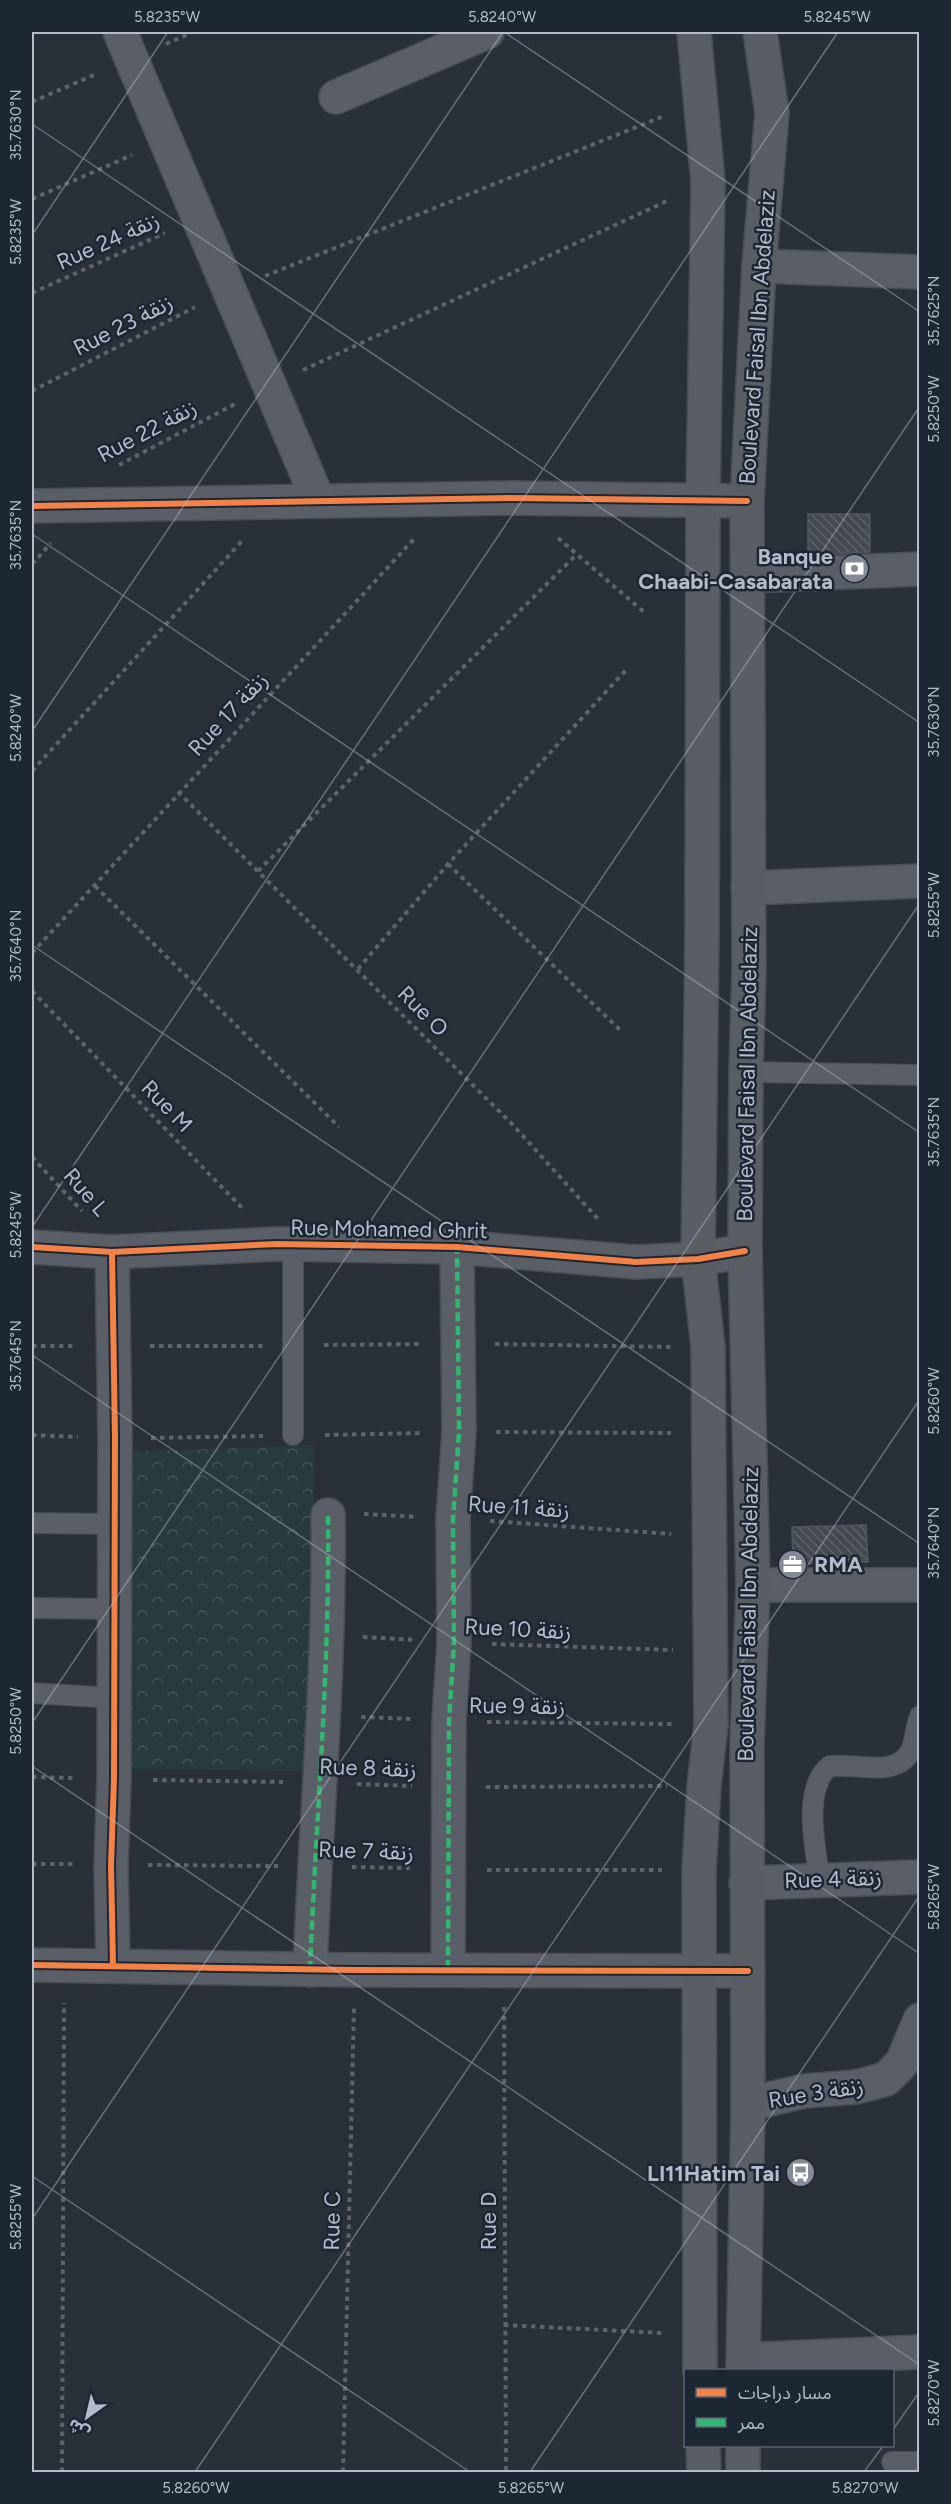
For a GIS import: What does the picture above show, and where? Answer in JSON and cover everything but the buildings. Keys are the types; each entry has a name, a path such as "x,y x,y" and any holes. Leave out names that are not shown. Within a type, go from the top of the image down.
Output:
{"main road":[{"name":"Boulevard Faisal Ibn Abdelaziz","path":"694,32 708,182 703,501 702,934 698,1259 708,1347 711,1725 704,1786 699,1870 698,2335 700,2369"},
{"name":"Boulevard Faisal Ibn Abdelaziz","path":"743,2365 748,2104 747,1743 753,1585 745,1251 746,1072 750,970 747,501 759,266 772,112 760,32"},
{"path":"703,2447 704,2472"},
{"path":"743,2447 743,2472"}],"street":[{"path":"336,97 487,32"},
{"path":"126,45 318,500"},
{"path":"759,266 920,272"},
{"path":"32,506 512,498 747,501"},
{"path":"749,576 920,570"},
{"path":"748,888 920,881"},
{"name":"Rue Mohamed Ghrit","path":"32,1247 112,1252 285,1244 457,1247 636,1262 698,1259 745,1251"},
{"path":"448,1969 449,1721 454,1643 453,1520 459,1432 457,1247"},
{"path":"112,1252 115,1438 114,1779 111,1865 113,1965"},
{"path":"310,1970 329,1569 328,1515"},
{"path":"753,1585 920,1585"},
{"name":"Rue 4 زنقة","path":"746,1883 920,1877"},
{"path":"32,1965 310,1970 748,1971"},
{"name":"Rue 3 زنقة","path":"748,2104 804,2091 856,2088 886,2079 902,2063 920,2020"},
{"path":"743,2365 920,2352"}],"lane":[{"path":"746,1072 920,1075"},
{"path":"285,1244 294,1346 293,1435"},
{"path":"32,1523 115,1524"},
{"path":"32,1608 113,1609"},
{"path":"32,1694 114,1698"},
{"path":"820,1879 813,1832 816,1783 830,1766 890,1767 900,1764 909,1755 913,1746 920,1716"},
{"path":"892,2462 920,2462"}],"path":[{"path":"32,102 126,45"},
{"path":"32,199 166,140"},
{"path":"512,498 645,613"},
{"path":"32,771 279,501"},
{"path":"258,871 577,554"},
{"path":"358,969 448,864 626,670"},
{"path":"448,864 621,1031"},
{"path":"95,886 339,1127"},
{"path":"32,1346 457,1344 708,1347"},
{"path":"32,1435 115,1438 359,1436 459,1432 708,1433"},
{"path":"62,2472 64,1966"},
{"path":"504,2325 698,2335"}],"green space":[{"path":"314,1445 312,1771 125,1769 131,1452"}],"marked path":[{"path":"448,1969 449,1721 454,1643 453,1519 459,1432 457,1247"},
{"path":"310,1970 325,1686 328,1515"}],"cycle path":[{"path":"32,506 512,498 747,501"},
{"path":"32,1247 112,1252 277,1244 457,1247 636,1262 698,1259 745,1251"},
{"path":"112,1252 115,1438 114,1779 111,1865 113,1965"},
{"path":"32,1965 355,1970 748,1971"}],"place":[{"name":"Banque Chaabi-Casabarata","path":"854,569"},
{"name":"RMA","path":"793,1564"},
{"name":"LI11Hatim Tai","path":"801,2173"}]}
